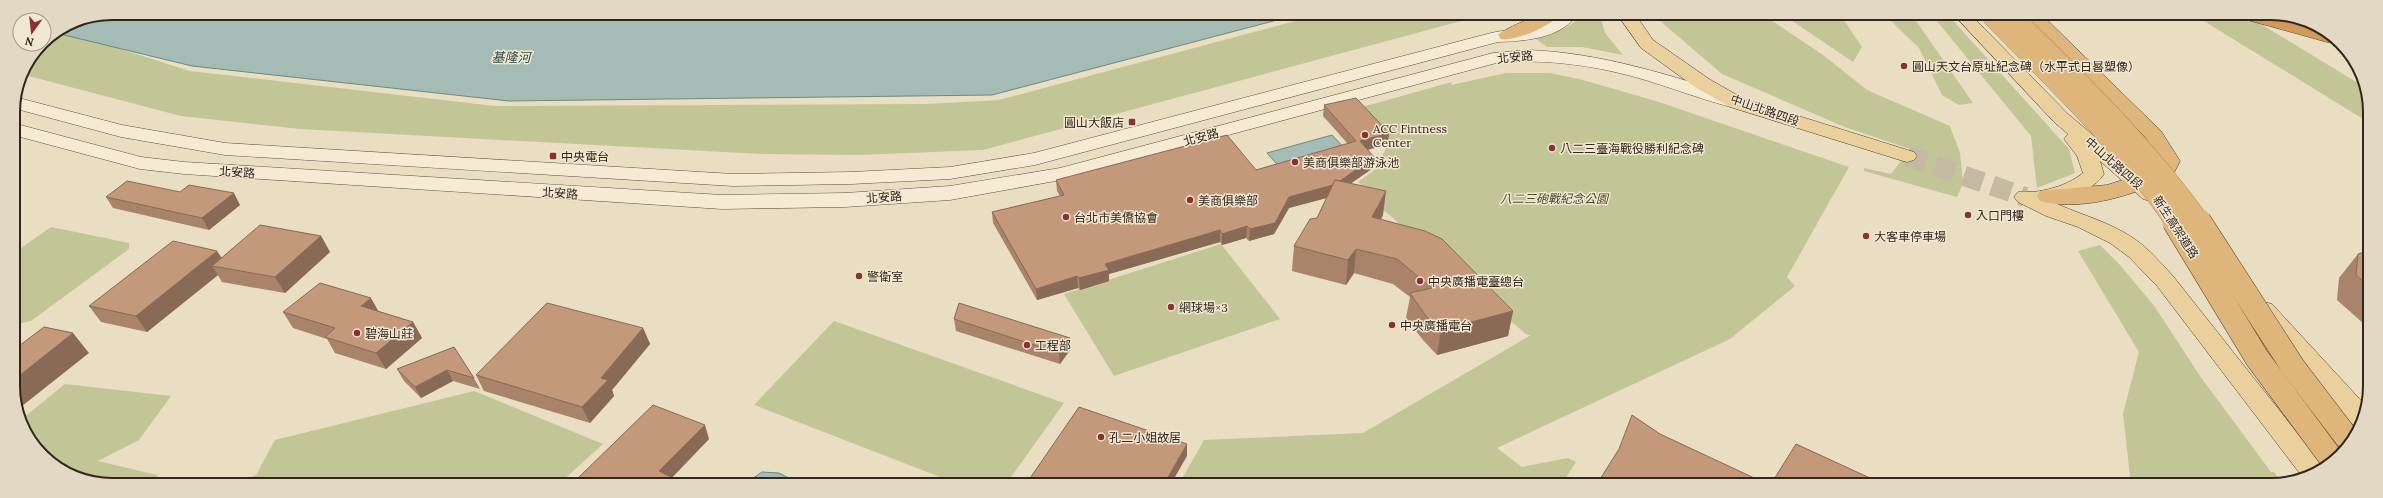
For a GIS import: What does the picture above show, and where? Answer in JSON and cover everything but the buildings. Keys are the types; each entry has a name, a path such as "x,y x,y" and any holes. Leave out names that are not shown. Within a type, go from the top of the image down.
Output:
{"highway":[{"path":"1507,35 1524,29 1541,20"},
{"name":"新生高架道路","path":"1996,20 2088,116 2148,184 2178,228 2234,321 2278,388 2330,456"},
{"name":"新生高架道路","path":"2016,20 2121,124 2182,197 2209,235 2293,367 2347,438"},
{"path":"2033,197 2067,198 2137,182 2165,173 2170,161 2154,135 2037,20"},
{"path":"2268,20 2321,35"}],"main road":[{"name":"北安路","path":"20,104 121,131 225,149 733,180 851,178 950,173 1035,159 1507,35 1531,35 1557,24 1562,20"},
{"name":"中山北路四段","path":"1630,20 1647,44 1664,58 1702,83 1737,102 1907,156"},
{"name":"中山北路四段","path":"1967,20 2061,118 2137,182 2200,240 2358,414"},
{"name":"北安路","path":"20,131 133,161 184,168 722,202 845,200 950,193 987,188 1061,174 1498,57 1526,54 1555,55 1596,62 1737,102"},
{"path":"2033,197 2080,186 2089,181 2094,174 2087,155 2061,118"},
{"path":"2033,197 2054,211 2086,222 2118,238 2137,252 2165,281 2311,469"}],"green space":[{"path":"1299,20 1465,20 983,150 859,155 761,154 300,129 181,116 27,76 32,66 42,52 52,52 52,42 66,32 190,71 495,106 927,104 999,100"},
{"path":"1577,20 1602,20 1605,33 1623,55 1582,47 1547,47 1536,39"},
{"path":"1659,20 1771,20 1823,55 1867,90 1950,126 1960,153 1963,183 1957,197 1864,171 1864,168 1891,174 1910,149 1845,127 1722,74"},
{"path":"1791,20 1844,20 1862,47 1853,62"},
{"path":"1890,20 1915,20 1973,103 1959,105 1942,95 1919,48"},
{"path":"1936,20 1953,20 2069,149 2075,173 2037,188 2031,136"},
{"path":"2202,20 2254,20 2358,83 2363,106 2363,119"},
{"name":"八二三砲戰紀念公園","path":"1506,73 1550,73 1583,80 1659,102 1849,167 1787,277 1795,286 1730,339 1497,448 1522,467 1568,458 1576,462 1566,478 1182,478 1204,440 1363,433 1531,335 1527,335 1364,193 1366,189 1358,182 1376,169 1388,144 1355,109 1452,82 1451,85"},
{"path":"51,227 129,243 129,249 31,321 20,324 20,249"},
{"name":"網球場×3","path":"1221,244 1280,319 1114,376 1064,294"},
{"path":"2100,245 2120,265 2155,307 2200,376 2271,472 2274,472 2278,477 2130,478 2123,414 2139,352 2078,251"},
{"path":"834,321 1064,403 1010,478 943,478 754,405"},
{"path":"65,384 171,396 139,440 98,461 157,475 158,478 100,477 71,469 56,459 39,442 32,432 25,416"},
{"path":"474,391 603,444 566,478 248,478 256,475 275,440"}],"water":[{"name":"基隆河","path":"112,20 1277,20 992,95 509,101 192,66 62,34 88,23"},
{"name":"美商俱樂部游泳池","path":"1332,135 1348,152 1283,171 1267,153"},
{"path":"762,472 779,473 787,478 753,478"}],"pier":[{"path":"2262,20 2289,22 2301,25 2317,32 2336,47 2350,65 2323,57"}],"tunnel":[{"path":"1907,156 2025,197"}],"place":[{"name":"圓山天文台原址紀念碑（水平式日晷塑像）","path":"1904,66"},
{"name":"圓山大飯店","path":"1132,122"},
{"name":"ACC Fintness Center","path":"1365,135"},
{"name":"八二三臺海戰役勝利紀念碑","path":"1552,148"},
{"name":"中央電台","path":"553,156"},
{"name":"美商俱樂部游泳池","path":"1295,162"},
{"name":"美商俱樂部","path":"1190,200"},
{"name":"入口門樓","path":"1968,215"},
{"name":"台北市美僑協會","path":"1066,217"},
{"name":"大客車停車場","path":"1866,236"},
{"name":"警衛室","path":"859,276"},
{"name":"中央廣播電臺總台","path":"1420,281"},
{"name":"網球場×3","path":"1171,307"},
{"name":"中央廣播電台","path":"1392,325"},
{"name":"碧海山莊","path":"357,333"},
{"name":"工程部","path":"1027,345"},
{"name":"孔二小姐故居","path":"1101,437"}]}
